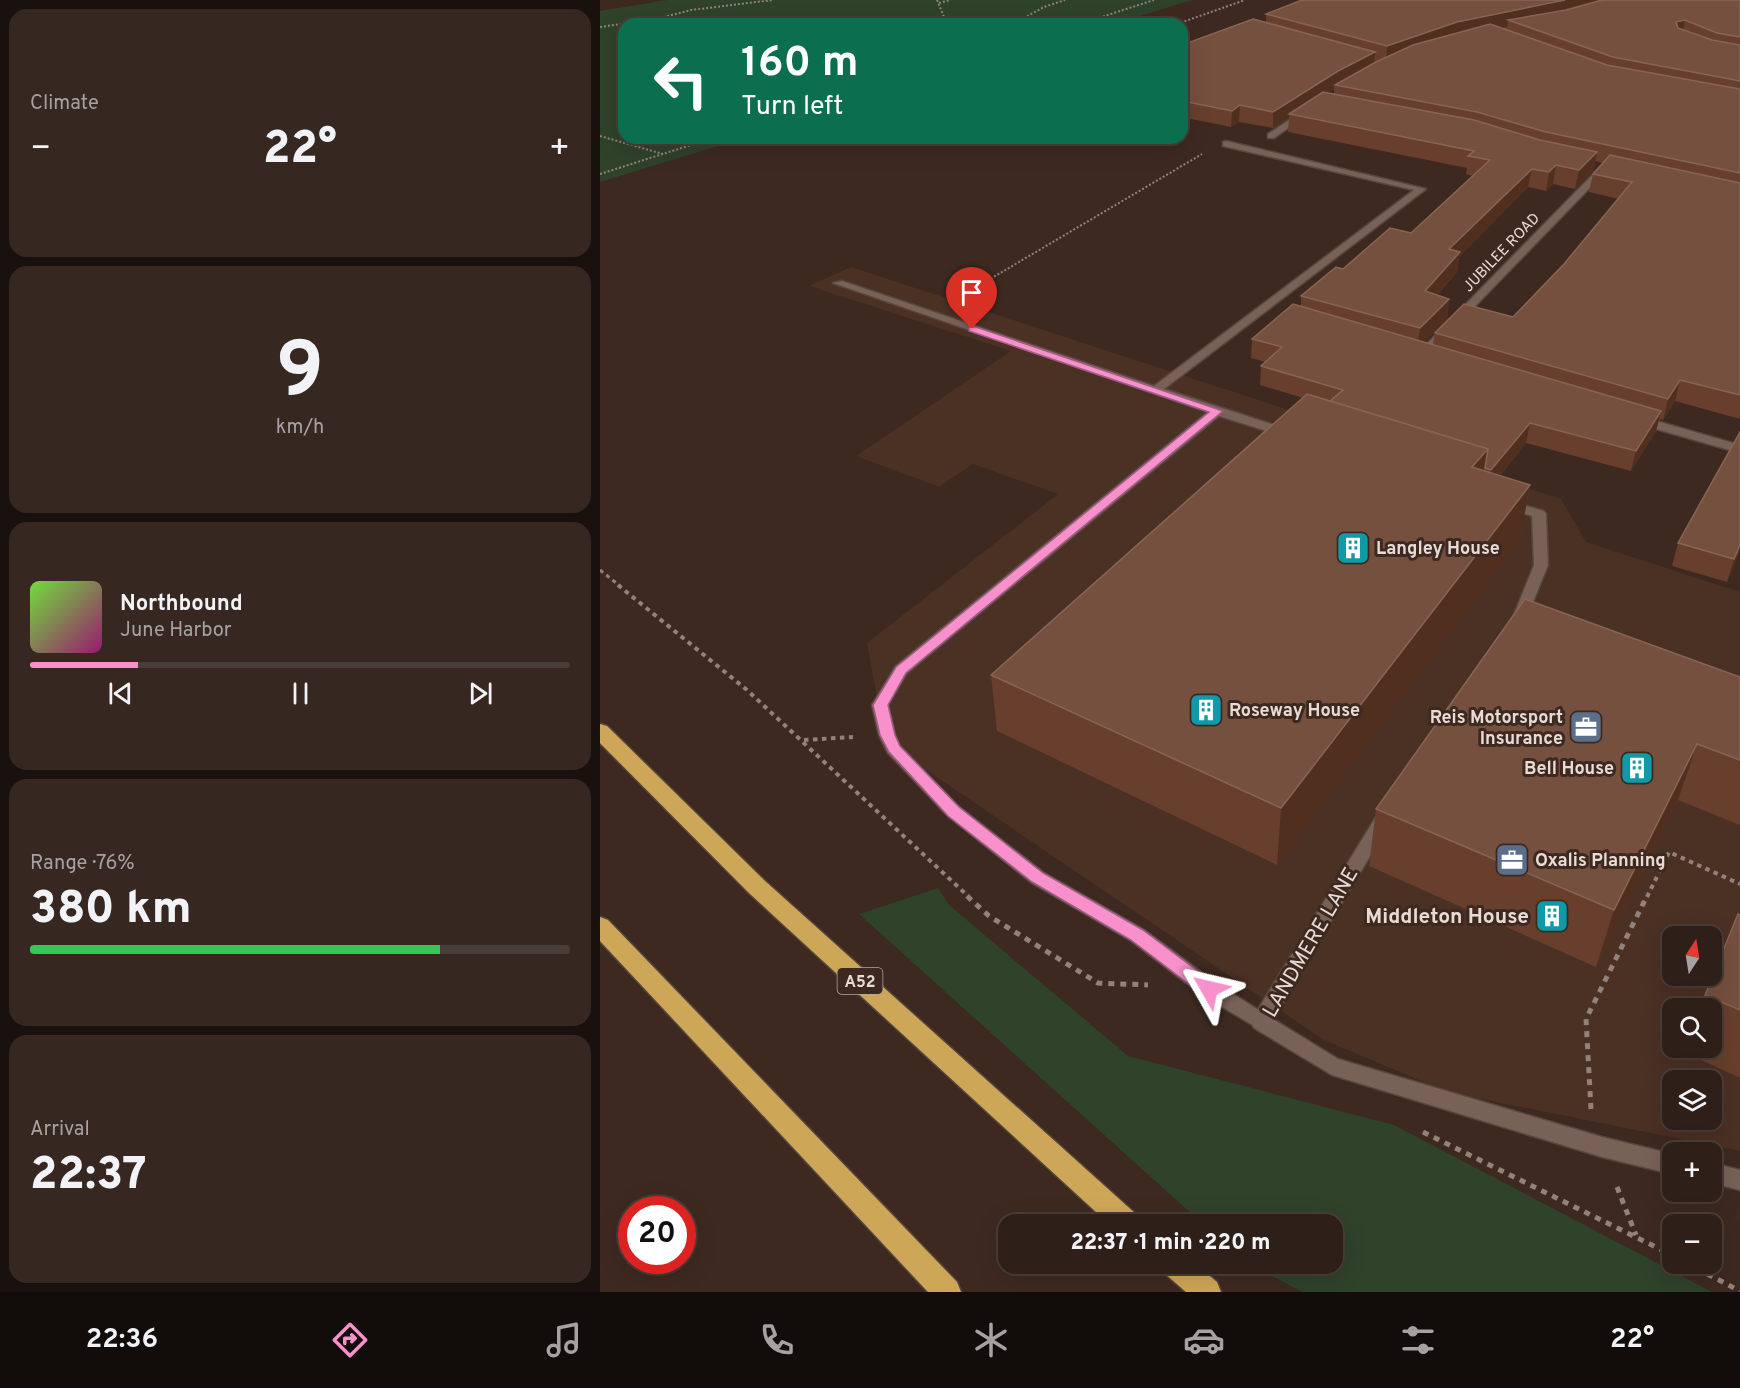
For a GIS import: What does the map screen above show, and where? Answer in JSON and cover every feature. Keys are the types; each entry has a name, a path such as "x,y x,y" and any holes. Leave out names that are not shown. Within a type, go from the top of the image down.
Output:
{"highway":[{"name":"A52","path":"600,731 757,887 1117,1214"},
{"path":"600,926 947,1292"},
{"path":"1186,1274 1207,1292"}],"street":[{"path":"1271,136 1310,110"},
{"path":"1152,389 1156,390 1421,189 1226,144"},
{"name":"JUBILEE ROAD","path":"1420,357 1605,168"},
{"path":"838,283 1306,440"},
{"path":"1217,411 901,670 880,705 887,735 894,749 953,812 1038,878 1137,935 1209,989 1261,1022"},
{"path":"1624,416 1740,449"},
{"path":"1494,500 1539,514 1541,565 1525,619 1506,637"},
{"name":"LANDMERE LANE","path":"1393,802 1261,1022 1332,1066 1602,1147 1662,1162"},
{"path":"1722,1176 1740,1180"}],"path":[{"path":"661,18 691,10 773,0"},
{"path":"946,18 938,2 950,0"},
{"path":"1024,18 1044,7 1065,0"},
{"path":"1098,18 1154,0"},
{"path":"1188,20 1245,0"},
{"path":"600,27 618,24"},
{"path":"600,136 618,141"},
{"path":"931,315 990,277 1223,142 1226,144"},
{"path":"628,144 664,154"},
{"path":"600,174 695,144"},
{"path":"600,570 747,690 989,916 1098,983 1209,989"},
{"path":"803,740 887,735"},
{"path":"1636,1235 1602,1147 1592,1114 1586,1019 1669,852 1740,884"},
{"path":"1412,1126 1636,1235 1662,1250"},
{"path":"1706,1274 1740,1292"}],"shaded area":[{"path":"851,267 1561,499 1586,542 1740,592 1740,1151 1722,1147 1722,1142 1695,1142 1447,1092 1324,1040 885,742 867,643 1058,494 973,464 939,487 856,456 1011,351 809,286"}],"green space":[{"path":"667,0 1192,0 1134,18 618,18 618,144 724,144 600,182 600,11"},
{"path":"938,888 949,905 1128,1056 1394,1125 1662,1266 1662,1274 1678,1274 1712,1292 1302,1292 1268,1274 1343,1274 1343,1214 1192,1214 859,914"}],"building":[{"path":"1302,0 1565,0 1457,22 1387,46 1266,14"},
{"path":"1602,0 1740,0 1740,37 1717,33 1685,20 1676,22 1678,28 1712,40 1740,45 1740,81 1613,57 1508,20 1566,10"},
{"path":"1253,19 1375,52 1338,71 1273,112 1240,105 1232,111 1188,102 1188,43"},
{"path":"1490,24 1607,65 1740,89 1740,173 1546,132 1477,112 1335,85 1413,45"},
{"path":"1323,92 1474,120 1540,140 1597,152 1579,170 1556,165 1549,172 1532,169 1449,249 1460,252 1425,291 1449,299 1420,328 1301,296 1336,267 1343,269 1390,228 1411,233 1490,160 1468,156 1474,151 1289,114"},
{"path":"1610,155 1740,183 1740,395 1680,380 1668,399 1435,333 1464,304 1513,317 1564,264 1632,182 1593,174"},
{"path":"1293,304 1661,411 1636,451 1530,423 1491,470 1485,468 1488,449 1330,401 1343,390 1261,366 1282,347 1252,339"},
{"path":"1307,394 1488,449 1472,467 1530,485 1281,808 991,675"},
{"path":"1740,432 1740,545 1734,559 1678,543"},
{"path":"1525,599 1740,677 1740,760 1697,744 1614,910 1376,809"},
{"path":"1738,914 1740,915 1740,1010 1722,1002 1722,998 1705,995 1709,986 1722,986 1722,953"}],"place":[{"name":"Langley House","path":"1353,548"},
{"name":"Roseway House","path":"1206,710"},
{"name":"Reis Motorsport Insurance","path":"1586,727"},
{"name":"Bell House","path":"1637,768"},
{"name":"Oxalis Planning","path":"1512,860"},
{"name":"Middleton House","path":"1552,916"}],"route":[{"path":"972,329 1217,411 901,670 880,705 887,735 894,749 953,812 1038,878 1137,935 1209,989"}]}
